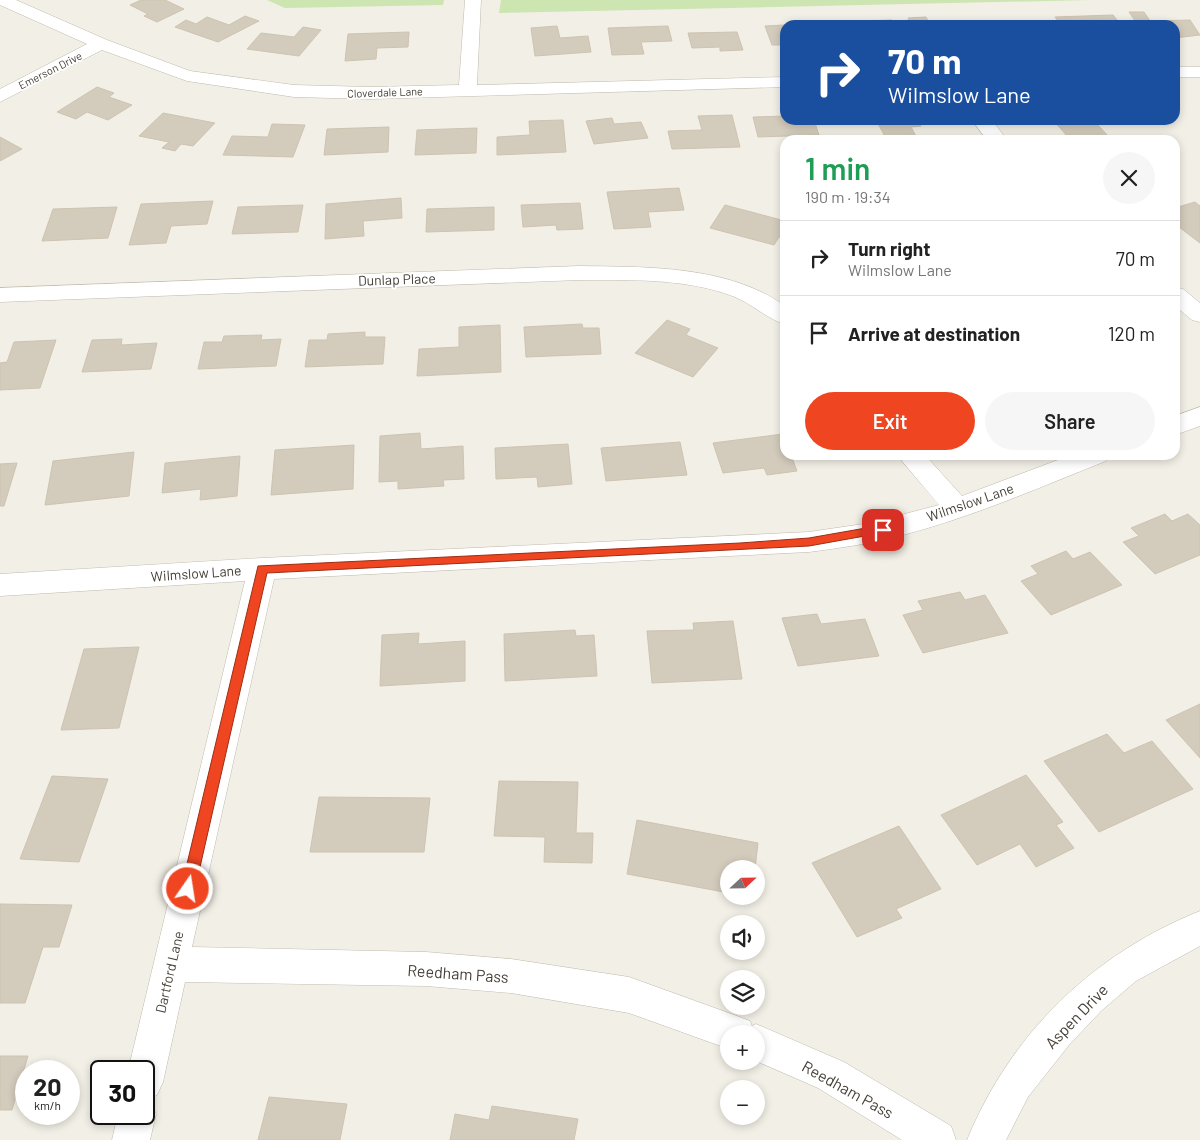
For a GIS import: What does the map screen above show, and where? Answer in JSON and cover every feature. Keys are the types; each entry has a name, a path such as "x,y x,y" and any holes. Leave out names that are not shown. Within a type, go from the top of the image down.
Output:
{"street":[{"name":"Cloverdale Lane","path":"2,0 101,44 187,76 239,85 337,93 780,82"},
{"path":"468,90 473,0"},
{"name":"Emerson Drive","path":"0,96 101,44"},
{"path":"1180,72 1200,72"},
{"name":"Dunlap Place","path":"0,294 579,272 639,273 746,292 780,314"},
{"path":"1180,298 1200,315"},
{"path":"1180,424 1200,416"},
{"path":"914,460 957,508"},
{"name":"Wilmslow Lane","path":"0,585 262,569 809,542 870,533 957,508 1084,460"},
{"name":"Dartford Lane","path":"149,1060 262,569"},
{"name":"Aspen Drive","path":"986,1140 1016,1084 1056,1032 1088,998 1124,969 1200,928"},
{"name":"Reedham Pass","path":"171,964 426,969 511,976 630,995 720,1028"},
{"name":"Reedham Pass","path":"765,1046 831,1075 937,1140"},
{"path":"130,1140 133,1125"}],"green space":[{"path":"267,0 444,0 443,5 285,8"},
{"path":"501,0 1090,0 499,13"}],"building":[{"path":"141,0 165,0 184,9 157,22 144,16 148,14 130,5"},
{"path":"1129,12 1144,12 1149,20 1135,20"},
{"path":"1113,15 1117,20 1057,20 1055,17"},
{"path":"245,16 259,21 218,42 175,27 186,20 196,24 207,17 229,25"},
{"path":"926,17 928,20 909,20 908,18"},
{"path":"1180,20 1190,20 1200,35 1180,37"},
{"path":"780,25 780,45 772,45 765,26"},
{"path":"557,26 560,38 588,36 591,52 535,56 531,28"},
{"path":"668,26 672,41 641,42 644,54 612,55 608,28"},
{"path":"303,27 321,30 299,56 247,49 261,33 294,37"},
{"path":"409,32 408,47 377,48 376,59 345,61 348,34"},
{"path":"737,32 743,50 720,51 720,47 692,48 688,33"},
{"path":"97,87 114,93 109,97 132,105 108,120 87,112 76,119 57,112"},
{"path":"163,113 215,123 193,146 181,144 175,151 162,148 169,142 139,136"},
{"path":"732,115 740,147 672,149 668,131 702,130 698,116"},
{"path":"780,116 780,125 816,125 819,135 758,137 753,117"},
{"path":"612,118 614,124 641,122 648,138 594,144 586,121"},
{"path":"563,120 566,152 497,155 497,137 530,135 529,121"},
{"path":"272,124 305,125 293,157 223,155 232,136 268,137"},
{"path":"879,125 921,126 911,127 915,135 884,135"},
{"path":"1057,125 1098,125 1107,135 1066,135"},
{"path":"389,127 388,152 324,155 327,129"},
{"path":"477,128 476,153 415,155 417,130"},
{"path":"0,137 22,149 0,161"},
{"path":"679,188 684,210 648,212 651,227 614,229 607,192"},
{"path":"401,198 402,218 363,221 364,236 325,239 326,204"},
{"path":"213,201 207,224 171,226 166,243 129,245 141,204"},
{"path":"1195,202 1200,206 1200,243 1180,228 1180,206"},
{"path":"580,203 583,229 557,230 556,225 523,227 521,205"},
{"path":"303,205 298,232 232,234 238,207"},
{"path":"725,205 780,220 780,237 774,245 710,228"},
{"path":"117,207 108,238 42,241 53,209"},
{"path":"494,207 494,230 426,232 427,209"},
{"path":"667,320 690,329 686,335 718,348 693,377 635,353"},
{"path":"582,324 583,328 599,328 601,354 526,357 524,327"},
{"path":"500,325 501,372 417,376 419,349 459,347 459,327"},
{"path":"365,332 365,337 385,337 383,364 305,367 309,340 327,340 328,334"},
{"path":"262,335 261,340 281,339 276,366 198,369 204,342 222,342 224,336"},
{"path":"122,339 121,345 157,343 151,369 82,372 92,340"},
{"path":"56,340 40,388 0,390 0,363 7,362 14,342"},
{"path":"420,433 421,449 463,446 464,479 443,480 444,486 398,489 398,481 379,482 380,436"},
{"path":"780,434 780,460 793,460 797,471 767,475 764,468 723,473 713,443"},
{"path":"680,442 687,475 606,481 601,448"},
{"path":"568,444 572,484 538,487 537,477 496,479 495,448"},
{"path":"354,445 353,489 271,495 275,450"},
{"path":"134,452 129,496 45,505 53,461"},
{"path":"240,456 237,496 200,500 201,489 162,493 165,463"},
{"path":"17,463 4,506 0,506 0,464"},
{"path":"1165,514 1172,521 1188,514 1200,525 1200,555 1155,574 1123,542 1139,536 1131,528"},
{"path":"1066,551 1073,559 1090,552 1122,585 1051,615 1021,581 1038,574 1031,566"},
{"path":"960,592 965,600 985,595 1008,633 923,653 903,615 923,610 918,601"},
{"path":"817,614 821,624 865,619 879,656 798,666 782,618"},
{"path":"733,621 742,679 652,683 647,631 694,630 693,623"},
{"path":"575,630 576,636 594,635 597,676 505,681 504,634"},
{"path":"419,633 418,644 465,641 465,681 380,686 382,635"},
{"path":"139,647 119,728 61,730 84,649"},
{"path":"1200,704 1200,758 1166,720"},
{"path":"1107,734 1124,753 1152,741 1193,789 1099,832 1044,761"},
{"path":"1026,775 1063,822 1056,825 1074,848 1036,867 1020,844 977,865 941,815"},
{"path":"52,776 108,779 79,862 20,859"},
{"path":"499,781 578,782 576,833 593,833 592,863 544,862 545,837 494,836"},
{"path":"319,797 430,798 424,852 310,852"},
{"path":"637,820 758,843 756,860 720,860 720,891 627,874"},
{"path":"899,826 941,889 896,909 902,918 857,937 812,863"},
{"path":"0,904 72,905 59,947 43,947 25,1003 0,1003"},
{"path":"0,1056 28,1056 27,1060 15,1060 15,1100 12,1110 0,1110"},
{"path":"269,1097 347,1104 340,1140 258,1140"},
{"path":"492,1106 578,1119 574,1140 450,1140 455,1114 489,1120"}],"route":[{"path":"188,889 262,569 740,547 809,542 883,530"}]}
